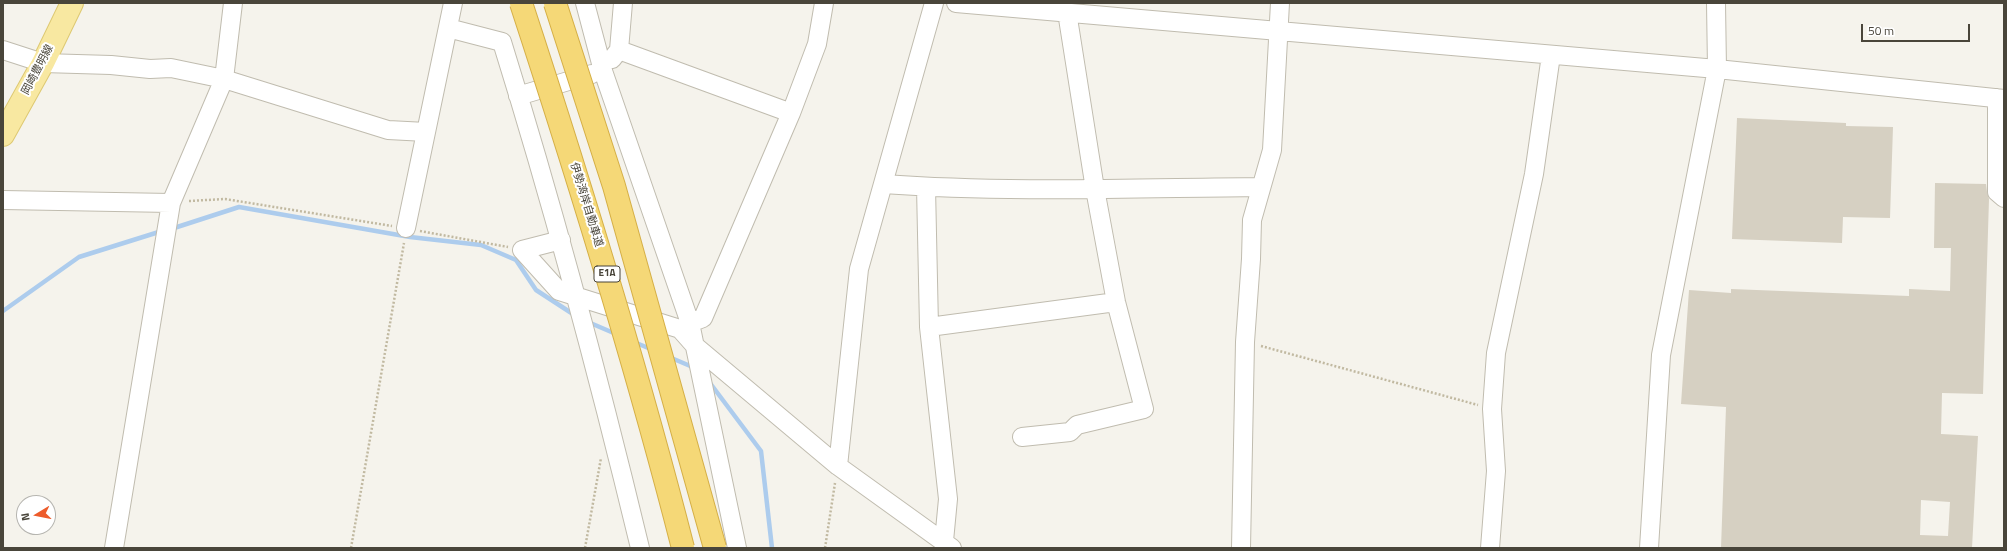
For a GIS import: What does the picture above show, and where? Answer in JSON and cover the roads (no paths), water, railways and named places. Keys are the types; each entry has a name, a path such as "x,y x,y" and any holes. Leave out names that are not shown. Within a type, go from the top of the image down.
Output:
{"highway":[{"name":"伊勢湾岸自動車道","path":"521,3 584,197 650,421 683,548"},
{"name":"E1A","path":"556,3 614,186 715,548"}],"main road":[{"name":"岡崎豊明線","path":"3,136 43,63 72,3"}],"street":[{"path":"114,548 171,203 224,78 233,3"},
{"path":"406,228 453,3"},
{"path":"585,3 603,71 690,324 737,548"},
{"path":"518,96 603,71 619,50 623,3"},
{"path":"690,324 703,318 791,113 817,44 824,3"},
{"path":"838,466 860,268 934,3"},
{"path":"956,3 1717,69 2001,98 1997,192 2004,198"},
{"path":"1241,548 1245,342 1251,259 1252,220 1260,187 1272,150 1277,30 1280,3"},
{"path":"1649,548 1661,355 1717,69 1716,3"},
{"path":"1022,437 1070,432 1077,425 1144,409 1116,302 1067,12"},
{"path":"448,28 502,42 561,240 612,431 640,548"},
{"path":"3,50 43,63 111,65 150,69 171,68 224,78 388,130 426,132"},
{"path":"619,50 791,113"},
{"path":"1490,548 1496,471 1492,408 1496,353 1534,174 1551,55"},
{"path":"883,184 926,187 1096,189 1260,187"},
{"path":"926,187 929,327 948,498 948,544"},
{"path":"3,200 171,203"},
{"path":"561,240 522,250 559,291 680,329 695,346 838,466 948,544"},
{"path":"929,327 1116,302"}],"waterway":[{"path":"171,229 239,207 410,237 481,245 516,260 536,290 576,316"},
{"path":"3,311 79,257 162,231"},
{"path":"588,322 616,334"},
{"path":"634,342 653,350"},
{"path":"669,357 695,368"},
{"path":"710,383 761,451 772,548"}]}
